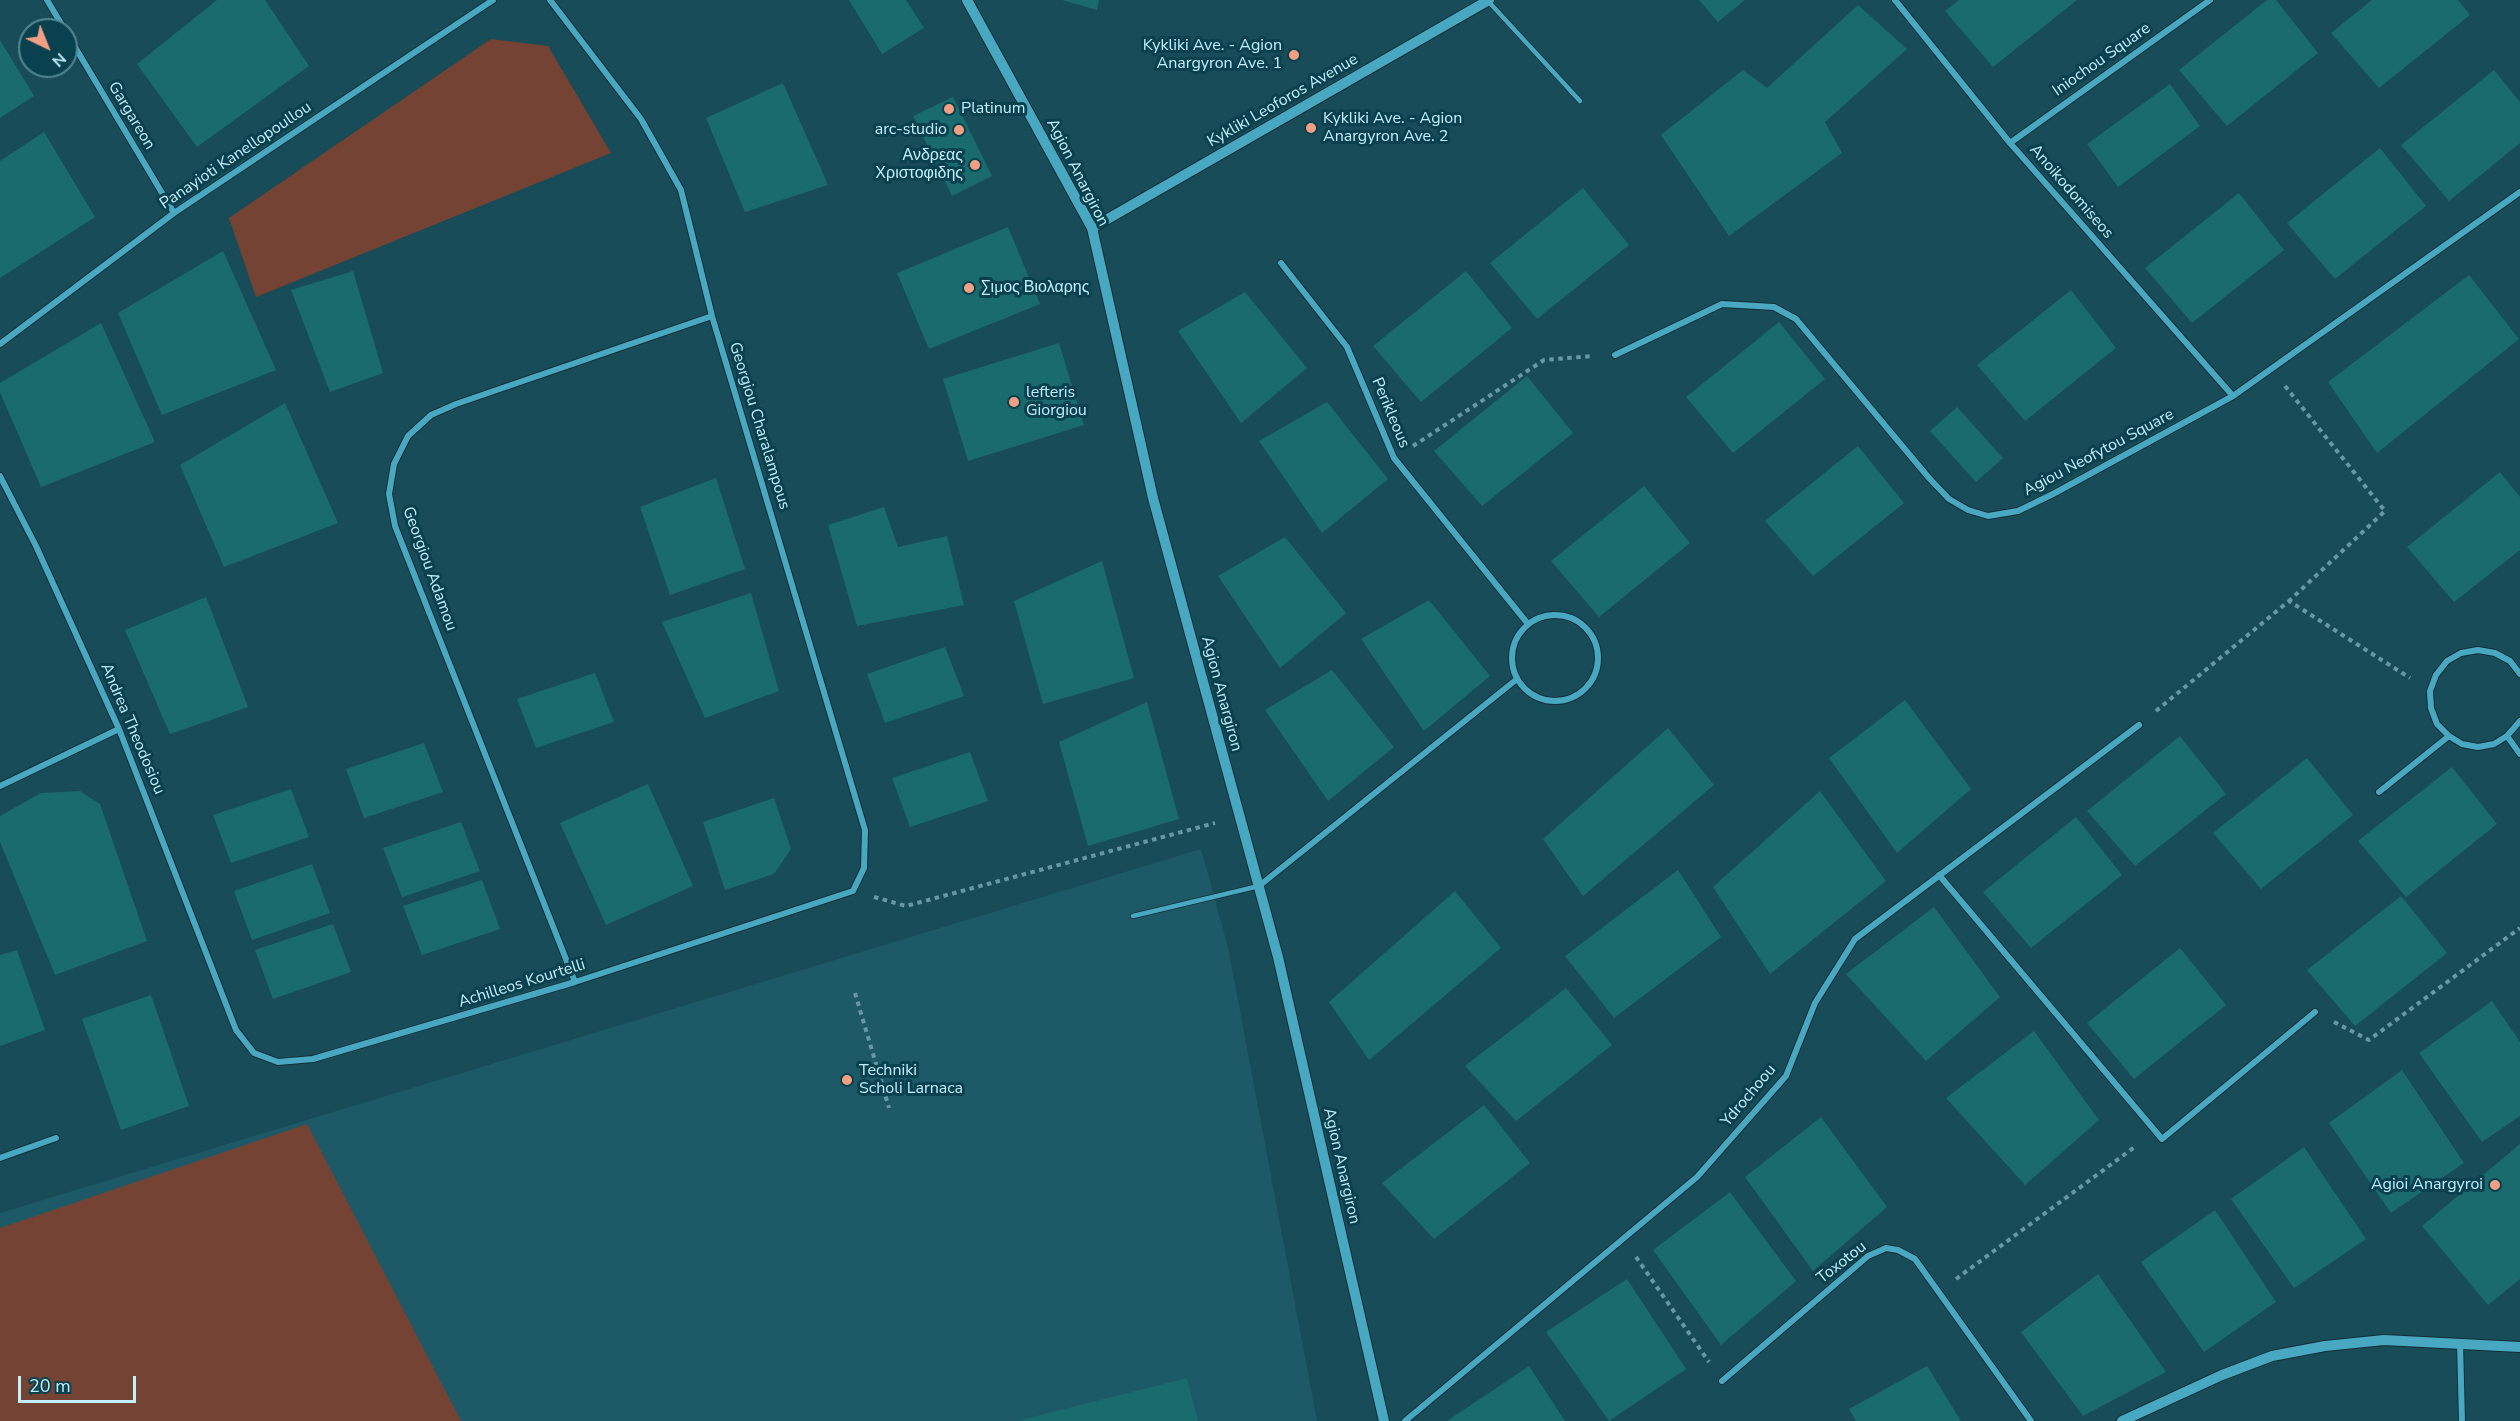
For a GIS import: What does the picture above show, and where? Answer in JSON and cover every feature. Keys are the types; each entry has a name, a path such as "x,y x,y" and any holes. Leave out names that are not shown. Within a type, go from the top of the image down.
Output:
{"street":[{"name":"Gargareon","path":"47,0 57,18"},
{"name":"Panayioti Kanellopoullou","path":"0,344 174,213 493,0"},
{"name":"Georgiou Charalampous","path":"550,0 641,119 681,190 712,316 865,830 864,868 853,891"},
{"name":"Agion Anargiron","path":"967,0 1092,228 1153,498 1278,957 1384,1421"},
{"name":"Kykliki Leoforos Avenue","path":"1092,228 1488,0"},
{"name":"Anoikodomiseos","path":"1895,0 2010,142 2233,396"},
{"name":"Iniochou Square","path":"2010,142 2210,0"},
{"name":"Gargareon","path":"78,53 174,213"},
{"name":"Agiou Neofytou Square","path":"1614,354 1722,304 1774,307 1796,319 1949,499 1968,510 1988,516 2018,511 2233,396 2520,192"},
{"name":"Perikleous","path":"1281,262 1347,346 1394,458 1528,624"},
{"name":"Georgiou Adamou","path":"575,982 395,526 389,494 394,464 408,436 430,415 712,316"},
{"name":"Andrea Theodosiou","path":"0,476 36,546 120,729 223,1000"},
{"path":"1552,615 1578,622 1595,642 1597,668 1591,681 1582,692 1569,699 1553,702 1539,699 1526,691 1517,679 1512,665 1512,651 1518,637 1528,624 1552,615"},
{"path":"2520,674 2510,661 2495,653 2478,650 2461,653 2446,662 2436,675 2430,691 2431,708 2437,724 2449,736 2462,744 2478,747 2494,744 2507,736 2520,722"},
{"path":"1258,886 1517,679"},
{"name":"Ydrochoou","path":"1405,1421 1696,1177 1786,1076 1815,1003 1855,939 2139,725"},
{"path":"0,786 120,729"},
{"path":"2379,792 2449,736"},
{"path":"2507,736 2520,753"},
{"path":"1939,875 2162,1139 2315,1012"},
{"name":"Achilleos Kourtelli","path":"223,1000 236,1030 254,1053 278,1062 313,1059 575,982 853,891"},
{"path":"0,1158 56,1138"},
{"name":"Toxotou","path":"1722,1381 1868,1256 1886,1248 1898,1250 1915,1259 2031,1421"},
{"path":"2122,1421 2222,1375 2272,1356 2325,1346 2384,1340 2460,1342 2520,1347"},
{"path":"2460,1342 2462,1421"}],"lane":[{"path":"1488,0 1580,101"},
{"path":"1133,916 1258,886"}],"path":[{"path":"1394,458 1544,360 1614,354"},
{"path":"2139,725 2289,601 2385,511 2271,369"},
{"path":"2289,601 2430,691"},
{"path":"853,891 906,906 1239,817"},
{"path":"2315,1012 2368,1040 2520,928"},
{"path":"855,993 889,1108"},
{"path":"1938,1292 2156,1131"},
{"path":"1624,1239 1722,1381"}],"shaded area":[{"path":"491,39 548,46 611,153 256,297 229,218"},
{"name":"Techniki Scholi Larnaca","path":"1201,849 1228,947 1317,1421 0,1421 0,1213"},
{"path":"307,1124 461,1421 0,1421 0,1228"}],"building":[{"path":"217,0 265,0 309,66 197,147 137,64"},
{"path":"849,0 906,0 924,28 882,54"},
{"path":"1062,0 1099,0 1097,10"},
{"path":"1699,0 1745,0 1718,22"},
{"path":"1959,0 2077,0 1993,67 1945,11"},
{"path":"2267,0 2276,0 2318,53 2227,126 2179,70"},
{"path":"2372,0 2458,0 2470,15 2379,88 2331,33"},
{"path":"1858,5 1907,49 1825,122 1842,153 1729,236 1661,135 1743,70 1767,88"},
{"path":"0,40 18,70 18,78 23,78 34,96 0,118"},
{"path":"2494,70 2520,102 2520,143 2449,201 2401,145"},
{"path":"783,83 828,185 745,212 706,118"},
{"path":"2170,84 2200,126 2118,187 2087,144"},
{"path":"953,97 992,176 952,196 913,116"},
{"path":"44,132 95,217 0,278 0,161"},
{"path":"2380,148 2426,206 2335,279 2287,223"},
{"path":"1583,188 1629,245 1537,319 1490,263"},
{"path":"2239,193 2284,250 2192,323 2145,268"},
{"name":"Σιμος Βιολαρης","path":"1008,227 1040,304 929,349 897,273"},
{"path":"223,251 276,370 162,415 118,313"},
{"path":"353,271 383,373 330,392 291,290"},
{"path":"1466,271 1512,328 1421,402 1373,346"},
{"path":"2469,275 2519,339 2377,453 2328,382"},
{"path":"2071,290 2116,348 2025,421 1977,365"},
{"path":"1245,292 1307,368 1241,423 1178,331"},
{"path":"1779,322 1825,379 1733,453 1686,397"},
{"path":"101,323 155,442 41,487 0,392 0,383"},
{"name":"lefteris Giorgiou","path":"1059,343 1084,425 968,461 943,379"},
{"path":"1527,376 1573,433 1482,506 1434,451"},
{"path":"1327,402 1388,479 1322,533 1259,441"},
{"path":"285,403 338,523 224,567 180,465"},
{"path":"1957,407 2003,458 1976,482 1930,431"},
{"path":"1858,446 1904,503 1813,576 1765,521"},
{"path":"2500,472 2520,497 2520,550 2454,602 2407,547"},
{"path":"716,478 745,569 670,595 640,507"},
{"path":"1644,486 1690,543 1599,617 1551,561"},
{"path":"884,507 898,547 947,536 964,605 857,626 828,525"},
{"path":"1285,537 1346,613 1280,668 1218,576"},
{"path":"1102,561 1134,678 1043,704 1014,601"},
{"path":"751,593 779,691 705,718 662,622"},
{"path":"206,597 248,707 170,734 125,630"},
{"path":"1429,600 1490,676 1424,731 1361,639"},
{"path":"945,647 964,696 885,723 867,674"},
{"path":"1332,670 1394,747 1328,801 1265,710"},
{"path":"595,673 614,722 536,748 517,699"},
{"path":"1905,700 1971,789 1897,853 1829,758"},
{"path":"1147,702 1179,819 1088,846 1059,742"},
{"path":"1668,728 1714,785 1583,896 1543,839"},
{"path":"2180,736 2226,794 2135,866 2087,811"},
{"path":"424,743 443,792 364,818 346,769"},
{"path":"970,752 988,801 910,827 892,778"},
{"path":"2307,758 2353,815 2261,889 2213,833"},
{"path":"2452,767 2497,824 2406,897 2358,841"},
{"path":"648,784 693,886 606,925 560,823"},
{"path":"291,789 309,837 231,863 213,815"},
{"path":"80,791 100,804 147,941 55,975 0,842 0,816 41,793"},
{"path":"1820,791 1886,881 1770,974 1713,887"},
{"path":"774,798 791,849 774,874 725,890 703,822"},
{"path":"2076,817 2122,875 2031,948 1983,892"},
{"path":"461,822 480,871 402,897 383,848"},
{"path":"312,864 330,913 252,940 234,891"},
{"path":"1678,870 1721,937 1614,1018 1565,956"},
{"path":"482,880 500,929 422,955 403,906"},
{"path":"1455,891 1501,948 1369,1060 1329,1002"},
{"path":"2401,896 2447,953 2355,1026 2307,970"},
{"path":"1934,907 2000,997 1926,1061 1846,974"},
{"path":"333,924 351,972 273,999 255,950"},
{"path":"2180,948 2226,1005 2134,1079 2087,1023"},
{"path":"17,950 45,1030 0,1046 0,955"},
{"path":"1566,988 1612,1045 1516,1121 1465,1066"},
{"path":"151,995 189,1106 121,1130 82,1019"},
{"path":"2492,1001 2520,1042 2520,1116 2482,1142 2419,1053"},
{"path":"2034,1031 2099,1120 2025,1185 1946,1098"},
{"path":"2402,1070 2464,1163 2391,1213 2329,1123"},
{"path":"1484,1105 1530,1163 1434,1239 1382,1183"},
{"path":"1821,1117 1887,1207 1813,1271 1745,1177"},
{"name":"Agioi Anargyroi","path":"2520,1144 2520,1279 2488,1305 2422,1226"},
{"path":"2304,1147 2366,1239 2294,1288 2231,1199"},
{"path":"1730,1192 1796,1281 1721,1345 1653,1250"},
{"path":"2215,1210 2276,1302 2204,1352 2141,1262"},
{"path":"2098,1274 2166,1372 2083,1416 2021,1332"},
{"path":"1627,1279 1686,1369 1609,1421 1546,1332"},
{"path":"1529,1366 1565,1421 1447,1421"},
{"path":"1927,1366 1961,1421 1856,1421 1849,1409"},
{"path":"1187,1378 1198,1421 1021,1421 1021,1420"}],"place":[{"name":"Kykliki Ave. - Agion Anargyron Ave. 1","path":"1294,55"},
{"name":"Platinum","path":"949,109"},
{"name":"Kykliki Ave. - Agion Anargyron Ave. 2","path":"1311,128"},
{"name":"arc-studio","path":"959,130"},
{"name":"Ανδρεας Χριστοφιδης","path":"975,165"},
{"name":"Σιμος Βιολαρης","path":"969,288"},
{"name":"lefteris Giorgiou","path":"1014,402"},
{"name":"Techniki Scholi Larnaca","path":"847,1080"},
{"name":"Agioi Anargyroi","path":"2495,1185"}]}
